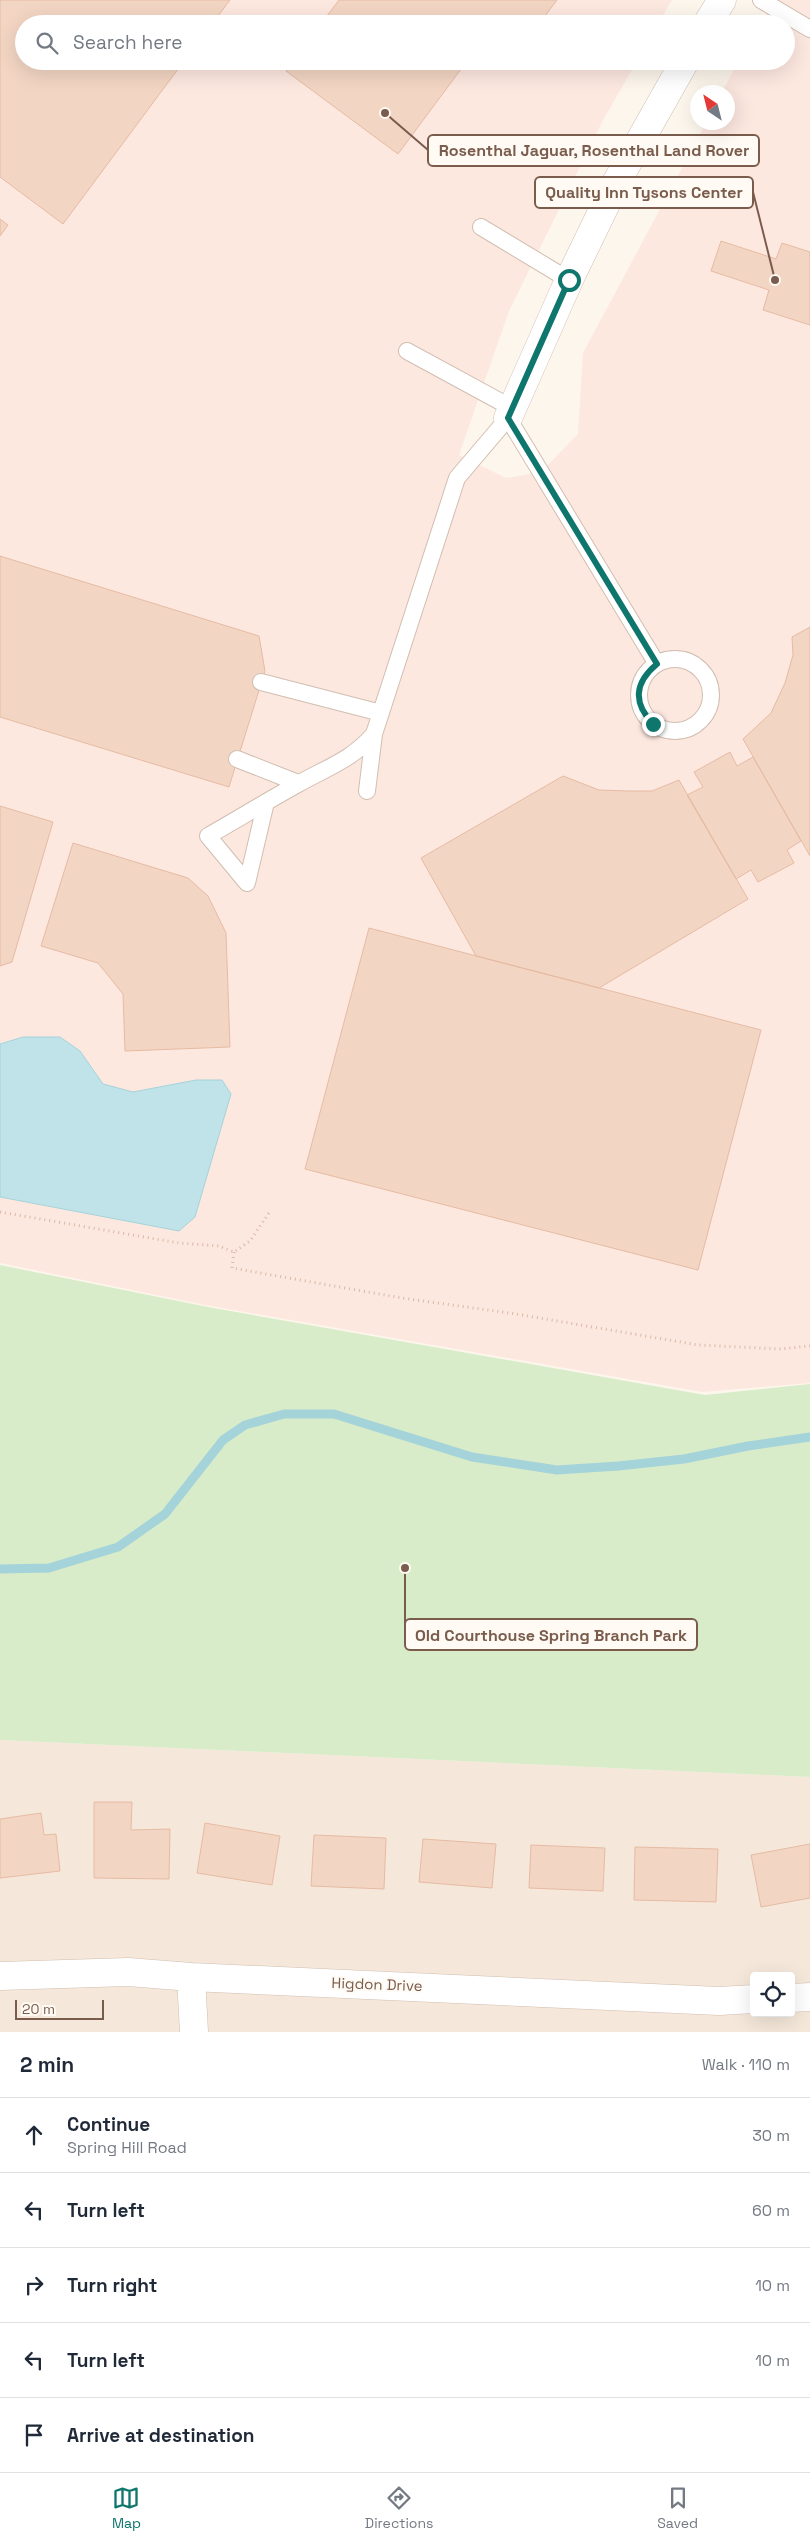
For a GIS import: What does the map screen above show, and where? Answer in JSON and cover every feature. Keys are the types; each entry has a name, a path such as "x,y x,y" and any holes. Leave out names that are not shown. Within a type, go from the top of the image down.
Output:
{"street":[{"path":"510,413 569,280 616,183 680,70"},
{"name":"Higdon Drive","path":"0,1976 128,1972 192,1977 719,2001 750,1999"},
{"path":"192,1977 194,2032"},
{"path":"795,1998 810,1997"}],"lane":[{"path":"761,0 786,15"},
{"path":"795,20 810,29"},
{"path":"481,227 569,280"},
{"path":"407,351 510,413 657,664"},
{"path":"367,791 374,734 457,478 510,413"},
{"path":"670,659 685,660 698,666 707,676 712,690 711,704 705,717 694,727 680,732 666,731 653,724 644,714 639,700 640,686 646,673 657,664 670,659"},
{"path":"261,682 381,713"},
{"path":"266,802 247,882 208,836 266,802 298,784 351,756 361,749 374,734"},
{"path":"238,759 298,784"}],"path":[{"path":"234,1252 250,1242 271,1210"},
{"path":"0,1212 179,1243 219,1246 234,1252"},
{"path":"234,1252 232,1268 402,1298 516,1314 698,1345 779,1349 810,1346"}],"shaded area":[{"path":"0,0 672,0 663,15 15,15 15,70 632,70 602,122 509,311 459,455 506,478 541,472 578,434 583,353 702,130 735,130 735,85 726,85 733,70 795,70 795,15 766,15 775,0 810,0 810,1383 702,1392 205,1305 0,1263"},
{"path":"0,1740 810,1777 810,2032 0,2032"}],"green space":[{"path":"0,1265 208,1307 705,1395 810,1384 810,1777 0,1740"}],"water":[{"path":"23,1037 60,1037 80,1051 103,1084 133,1092 196,1080 222,1080 231,1094 195,1217 179,1231 0,1197 0,1044"}],"building":[{"path":"0,0 230,0 219,15 15,15 15,70 177,70 63,224 0,177"},
{"path":"339,0 557,0 546,15 328,15"},
{"path":"287,70 460,70 398,154"},
{"path":"0,219 8,225 0,236"},
{"path":"721,241 776,259 782,243 810,252 810,325 763,310 769,290 711,271"},
{"path":"0,556 259,636 265,671 229,787 0,717"},
{"path":"810,627 810,856 743,739 771,713 785,683 793,655 792,637"},
{"path":"730,752 737,766 753,757 801,841 787,850 794,863 758,882 751,870 736,879 687,795 703,787 694,772"},
{"path":"563,776 599,790 628,791 652,791 679,780 748,899 599,988 476,956 421,858"},
{"path":"0,806 53,822 12,962 0,966"},
{"path":"73,843 188,878 208,896 226,933 230,1047 125,1051 123,994 98,963 41,946"},
{"path":"369,928 761,1030 698,1270 305,1169"},
{"path":"94,1802 132,1802 131,1830 170,1829 169,1879 94,1878"},
{"path":"41,1813 44,1835 56,1834 60,1871 0,1878 0,1819"},
{"path":"205,1823 280,1836 272,1885 197,1873"},
{"path":"314,1835 386,1838 384,1889 311,1886"},
{"path":"423,1839 496,1844 492,1888 419,1882"},
{"path":"810,1844 810,1898 761,1907 751,1855"},
{"path":"531,1845 605,1848 603,1891 529,1888"},
{"path":"635,1847 718,1849 716,1902 634,1900"}],"waterway":[{"path":"0,1569 49,1568 118,1547 165,1514 223,1440 245,1425 284,1414 334,1414 472,1457 557,1470 684,1459 748,1446 810,1437"}],"place":[{"name":"Rosenthal Jaguar, Rosenthal Land Rover","path":"385,113"},
{"name":"Quality Inn Tysons Center","path":"775,280"},
{"name":"Old Courthouse Spring Branch Park","path":"405,1568"}],"route":[{"path":"569,280 508,418 657,664 646,673 640,686 639,700 644,714 653,724"}]}
